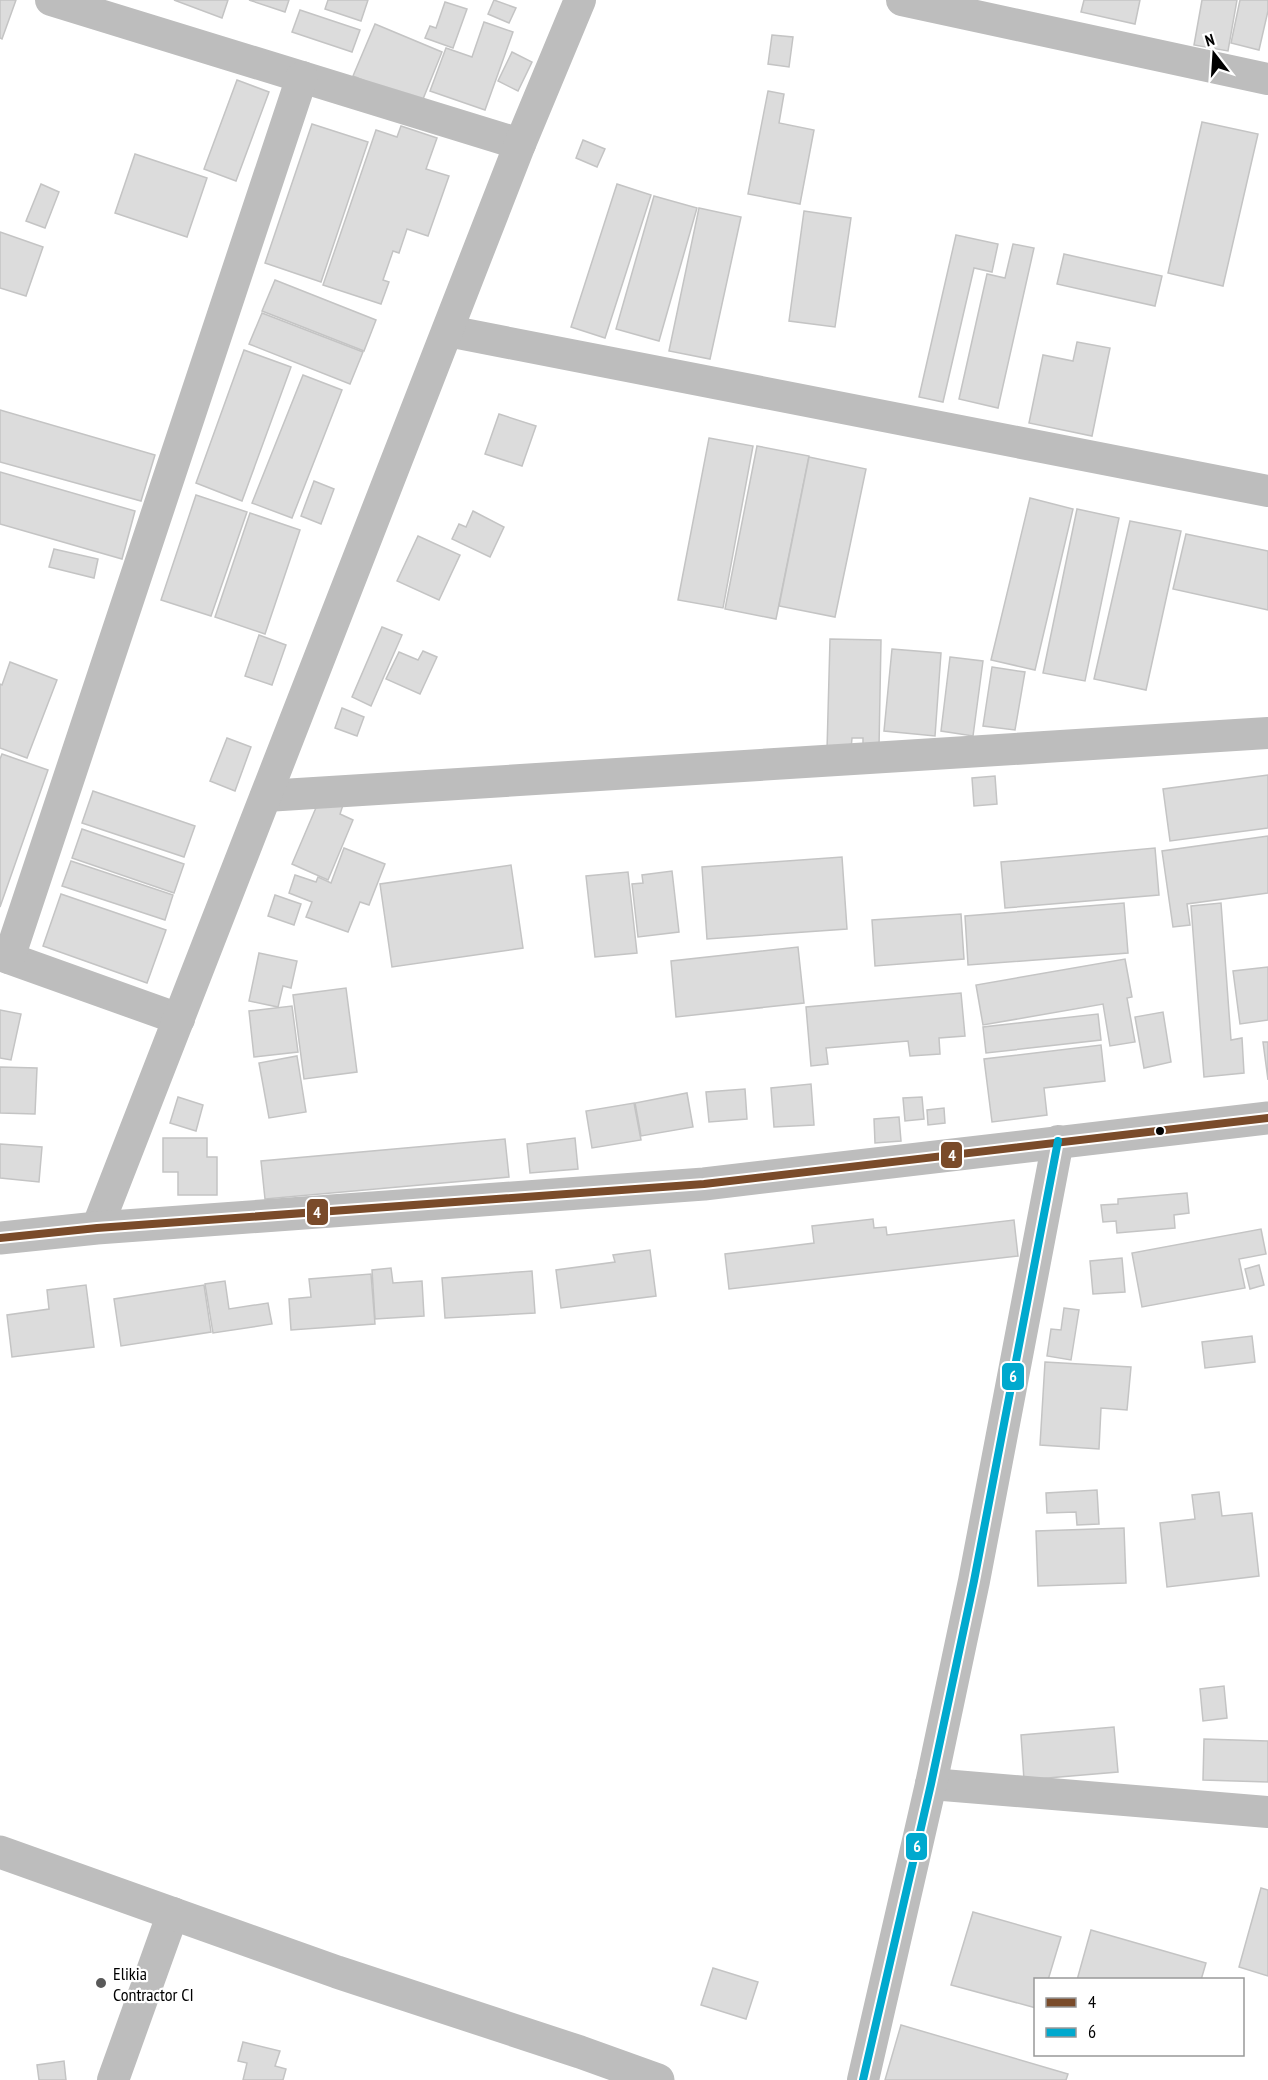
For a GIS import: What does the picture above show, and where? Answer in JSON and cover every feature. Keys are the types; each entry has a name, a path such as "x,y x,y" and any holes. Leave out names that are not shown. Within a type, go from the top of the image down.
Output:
{"street":[{"path":"51,0 520,144"},
{"path":"98,1228 520,144 579,0"},
{"path":"902,0 948,5 1268,79"},
{"path":"178,1019 5,957 302,77"},
{"path":"448,331 1268,491"},
{"path":"266,796 1268,733"},
{"path":"0,1238 98,1228 704,1184 1268,1118"},
{"path":"863,2080 931,1784 974,1581 1058,1141"},
{"path":"931,1784 1268,1812"},
{"path":"0,1852 337,1972 658,2080"},
{"path":"113,2080 173,1913"}],"building":[{"path":"0,0 16,0 2,39 0,38"},
{"path":"174,0 228,0 222,18"},
{"path":"249,0 289,0 285,12"},
{"path":"328,0 368,0 361,21 325,9"},
{"path":"494,0 516,8 509,23 488,14"},
{"path":"1084,0 1140,0 1135,24 1081,12"},
{"path":"1202,0 1237,0 1228,51 1194,45"},
{"path":"1240,0 1268,0 1268,11 1259,50 1231,43"},
{"path":"445,2 467,9 453,48 425,38 430,26 436,28"},
{"path":"300,10 360,30 352,52 292,32"},
{"path":"484,22 513,32 485,110 430,91 446,48 472,57"},
{"path":"375,24 442,52 421,104 353,76"},
{"path":"772,35 793,37 789,67 768,64"},
{"path":"512,52 532,62 518,91 498,81"},
{"path":"237,80 269,92 236,181 204,169"},
{"path":"768,91 784,94 779,123 814,130 800,204 748,194"},
{"path":"1202,122 1258,134 1223,286 1168,273"},
{"path":"312,124 368,142 321,282 265,263"},
{"path":"401,126 437,138 426,169 449,176 428,236 407,229 399,253 393,251 383,280 389,282 381,304 323,285 376,130 397,137"},
{"path":"583,140 605,149 597,167 576,158"},
{"path":"135,154 207,178 187,237 115,213"},
{"path":"41,184 59,192 45,228 26,221"},
{"path":"617,184 651,195 605,338 571,327"},
{"path":"654,196 697,208 659,341 616,329"},
{"path":"699,208 741,217 710,359 669,351"},
{"path":"804,211 851,218 835,327 789,321"},
{"path":"0,232 43,247 26,296 0,288"},
{"path":"956,235 998,244 992,272 974,268 943,402 919,397"},
{"path":"1013,244 1034,248 998,408 959,399 987,274 1005,278"},
{"path":"1064,254 1162,276 1155,306 1057,284"},
{"path":"275,280 376,320 364,351 262,311"},
{"path":"262,313 363,352 350,384 249,344"},
{"path":"1077,342 1110,348 1092,436 1029,423 1043,355 1073,361"},
{"path":"244,350 291,367 242,501 196,483"},
{"path":"303,375 342,390 292,518 252,503"},
{"path":"0,410 155,455 141,501 0,462"},
{"path":"499,414 536,426 522,466 485,454"},
{"path":"709,438 753,446 723,608 678,600"},
{"path":"757,446 809,456 776,619 725,609"},
{"path":"809,457 866,469 835,617 779,606"},
{"path":"0,472 135,511 122,559 0,524"},
{"path":"314,481 334,489 321,524 301,516"},
{"path":"196,495 247,512 211,616 161,600"},
{"path":"1030,498 1073,509 1035,670 991,660"},
{"path":"1077,509 1119,518 1085,681 1043,673"},
{"path":"473,511 504,527 490,557 452,539 459,524 466,527"},
{"path":"250,513 300,530 265,634 215,617"},
{"path":"1130,521 1181,531 1146,690 1094,679"},
{"path":"1186,534 1268,551 1268,610 1173,589"},
{"path":"418,536 460,555 439,600 397,581"},
{"path":"54,549 98,559 94,578 49,567"},
{"path":"382,627 402,635 371,706 352,697"},
{"path":"259,635 286,645 272,685 245,676"},
{"path":"830,639 881,640 879,748 863,748 863,738 852,738 851,750 827,750"},
{"path":"892,649 941,653 935,736 884,731"},
{"path":"423,651 437,657 420,694 386,679 399,652 418,660"},
{"path":"950,657 983,661 973,736 941,731"},
{"path":"10,662 57,680 27,758 0,748 0,684 2,685"},
{"path":"992,667 1025,672 1015,730 983,726"},
{"path":"342,708 364,717 357,736 335,728"},
{"path":"227,738 251,747 235,791 210,781"},
{"path":"2,754 48,770 0,907 0,759"},
{"path":"1268,775 1268,828 1170,841 1163,789"},
{"path":"995,776 997,804 974,806 972,778"},
{"path":"93,791 195,826 184,857 82,823"},
{"path":"321,796 343,805 340,814 353,820 328,880 292,864"},
{"path":"82,829 184,864 174,893 72,858"},
{"path":"1268,836 1268,893 1187,904 1190,925 1173,927 1162,851"},
{"path":"344,848 385,864 369,905 360,902 348,932 306,917 312,902 289,893 295,875 316,882 318,877 331,883"},
{"path":"1155,848 1159,895 1005,908 1001,862"},
{"path":"842,857 847,929 707,939 702,867"},
{"path":"71,861 173,895 165,920 62,886"},
{"path":"511,865 523,948 392,967 380,884"},
{"path":"672,871 679,932 638,937 632,884 643,883 642,875"},
{"path":"628,872 637,953 595,957 586,876"},
{"path":"61,894 166,930 147,983 43,946"},
{"path":"275,895 301,904 294,925 268,916"},
{"path":"1124,903 1128,953 968,965 965,916"},
{"path":"1221,903 1231,1040 1242,1038 1244,1073 1204,1077 1191,906"},
{"path":"961,914 964,959 875,966 872,920"},
{"path":"798,947 804,1003 676,1017 671,961"},
{"path":"259,953 297,961 291,988 283,986 278,1007 249,1001"},
{"path":"1125,959 1132,997 1127,998 1135,1042 1110,1046 1103,1004 983,1025 976,985"},
{"path":"1268,967 1268,1020 1240,1024 1233,971"},
{"path":"346,988 357,1072 304,1079 293,995"},
{"path":"961,993 965,1036 939,1038 940,1054 910,1056 908,1041 826,1048 828,1064 811,1066 806,1007"},
{"path":"292,1006 298,1052 254,1057 249,1011"},
{"path":"0,1010 21,1014 11,1060 0,1058"},
{"path":"1163,1012 1171,1062 1144,1068 1135,1017"},
{"path":"1098,1014 1101,1040 986,1053 983,1027"},
{"path":"1263,1042 1268,1042 1268,1080"},
{"path":"1101,1045 1105,1081 1044,1088 1047,1115 992,1122 984,1059"},
{"path":"297,1056 306,1112 269,1118 259,1063"},
{"path":"0,1067 37,1068 35,1114 0,1113"},
{"path":"811,1084 814,1125 774,1127 771,1088"},
{"path":"745,1089 747,1119 709,1122 706,1092"},
{"path":"687,1093 693,1127 641,1136 635,1103"},
{"path":"178,1097 203,1105 196,1131 170,1123"},
{"path":"922,1097 924,1119 905,1121 903,1098"},
{"path":"634,1103 641,1140 592,1148 586,1111"},
{"path":"944,1108 945,1123 928,1125 927,1110"},
{"path":"899,1117 901,1141 875,1143 874,1119"},
{"path":"163,1138 207,1138 207,1157 217,1157 217,1195 178,1195 178,1172 163,1172"},
{"path":"575,1138 578,1169 530,1173 527,1144"},
{"path":"505,1139 509,1177 265,1199 261,1161"},
{"path":"0,1144 42,1147 39,1182 0,1178"},
{"path":"1187,1193 1189,1213 1174,1215 1175,1228 1117,1233 1116,1221 1103,1222 1101,1205 1118,1204 1118,1199"},
{"path":"873,1219 874,1228 886,1227 887,1235 1014,1220 1018,1256 729,1289 725,1254 814,1243 812,1226"},
{"path":"1261,1229 1266,1254 1239,1259 1245,1288 1142,1307 1132,1253"},
{"path":"650,1250 656,1296 561,1308 556,1270 615,1262 613,1255"},
{"path":"1122,1258 1125,1292 1093,1294 1090,1261"},
{"path":"1259,1265 1264,1285 1250,1289 1245,1269"},
{"path":"391,1268 393,1283 422,1281 424,1316 375,1319 372,1270"},
{"path":"532,1271 535,1313 445,1318 442,1278"},
{"path":"371,1274 375,1324 291,1330 289,1299 311,1297 309,1279"},
{"path":"225,1281 229,1309 268,1303 272,1324 213,1333 205,1284"},
{"path":"86,1285 94,1347 12,1357 7,1315 49,1309 47,1290"},
{"path":"204,1285 211,1332 121,1346 114,1299"},
{"path":"1064,1308 1079,1310 1071,1360 1047,1356 1051,1329 1061,1330"},
{"path":"1252,1336 1255,1362 1205,1368 1202,1342"},
{"path":"1045,1362 1131,1367 1127,1410 1101,1408 1099,1449 1040,1445"},
{"path":"1097,1490 1099,1524 1077,1525 1076,1512 1047,1513 1046,1493"},
{"path":"1219,1492 1222,1516 1252,1513 1259,1576 1167,1587 1160,1523 1195,1519 1192,1495"},
{"path":"1124,1528 1126,1583 1038,1586 1036,1531"},
{"path":"1224,1686 1227,1718 1203,1721 1200,1689"},
{"path":"1114,1727 1118,1772 1024,1780 1021,1735"},
{"path":"1204,1739 1268,1741 1268,1782 1203,1780"},
{"path":"1261,1888 1268,1890 1268,1976 1239,1967"},
{"path":"973,1912 1061,1937 1049,1978 1034,1978 1034,2007 951,1985"},
{"path":"1091,1930 1206,1963 1202,1978 1078,1978"},
{"path":"713,1968 758,1982 746,2019 701,2005"},
{"path":"901,2025 1068,2074 1066,2080 885,2080"},
{"path":"243,2042 280,2051 275,2066 286,2069 283,2080 243,2080 247,2063 238,2061"},
{"path":"64,2061 66,2080 39,2080 37,2065"}],"transit line":[{"name":"4","path":"0,1238 97,1228 704,1184 1268,1118"},
{"name":"6","path":"863,2080 931,1784 974,1581 1058,1141"}],"place":[{"name":"Elikia Contractor CI","path":"101,1983"}]}
